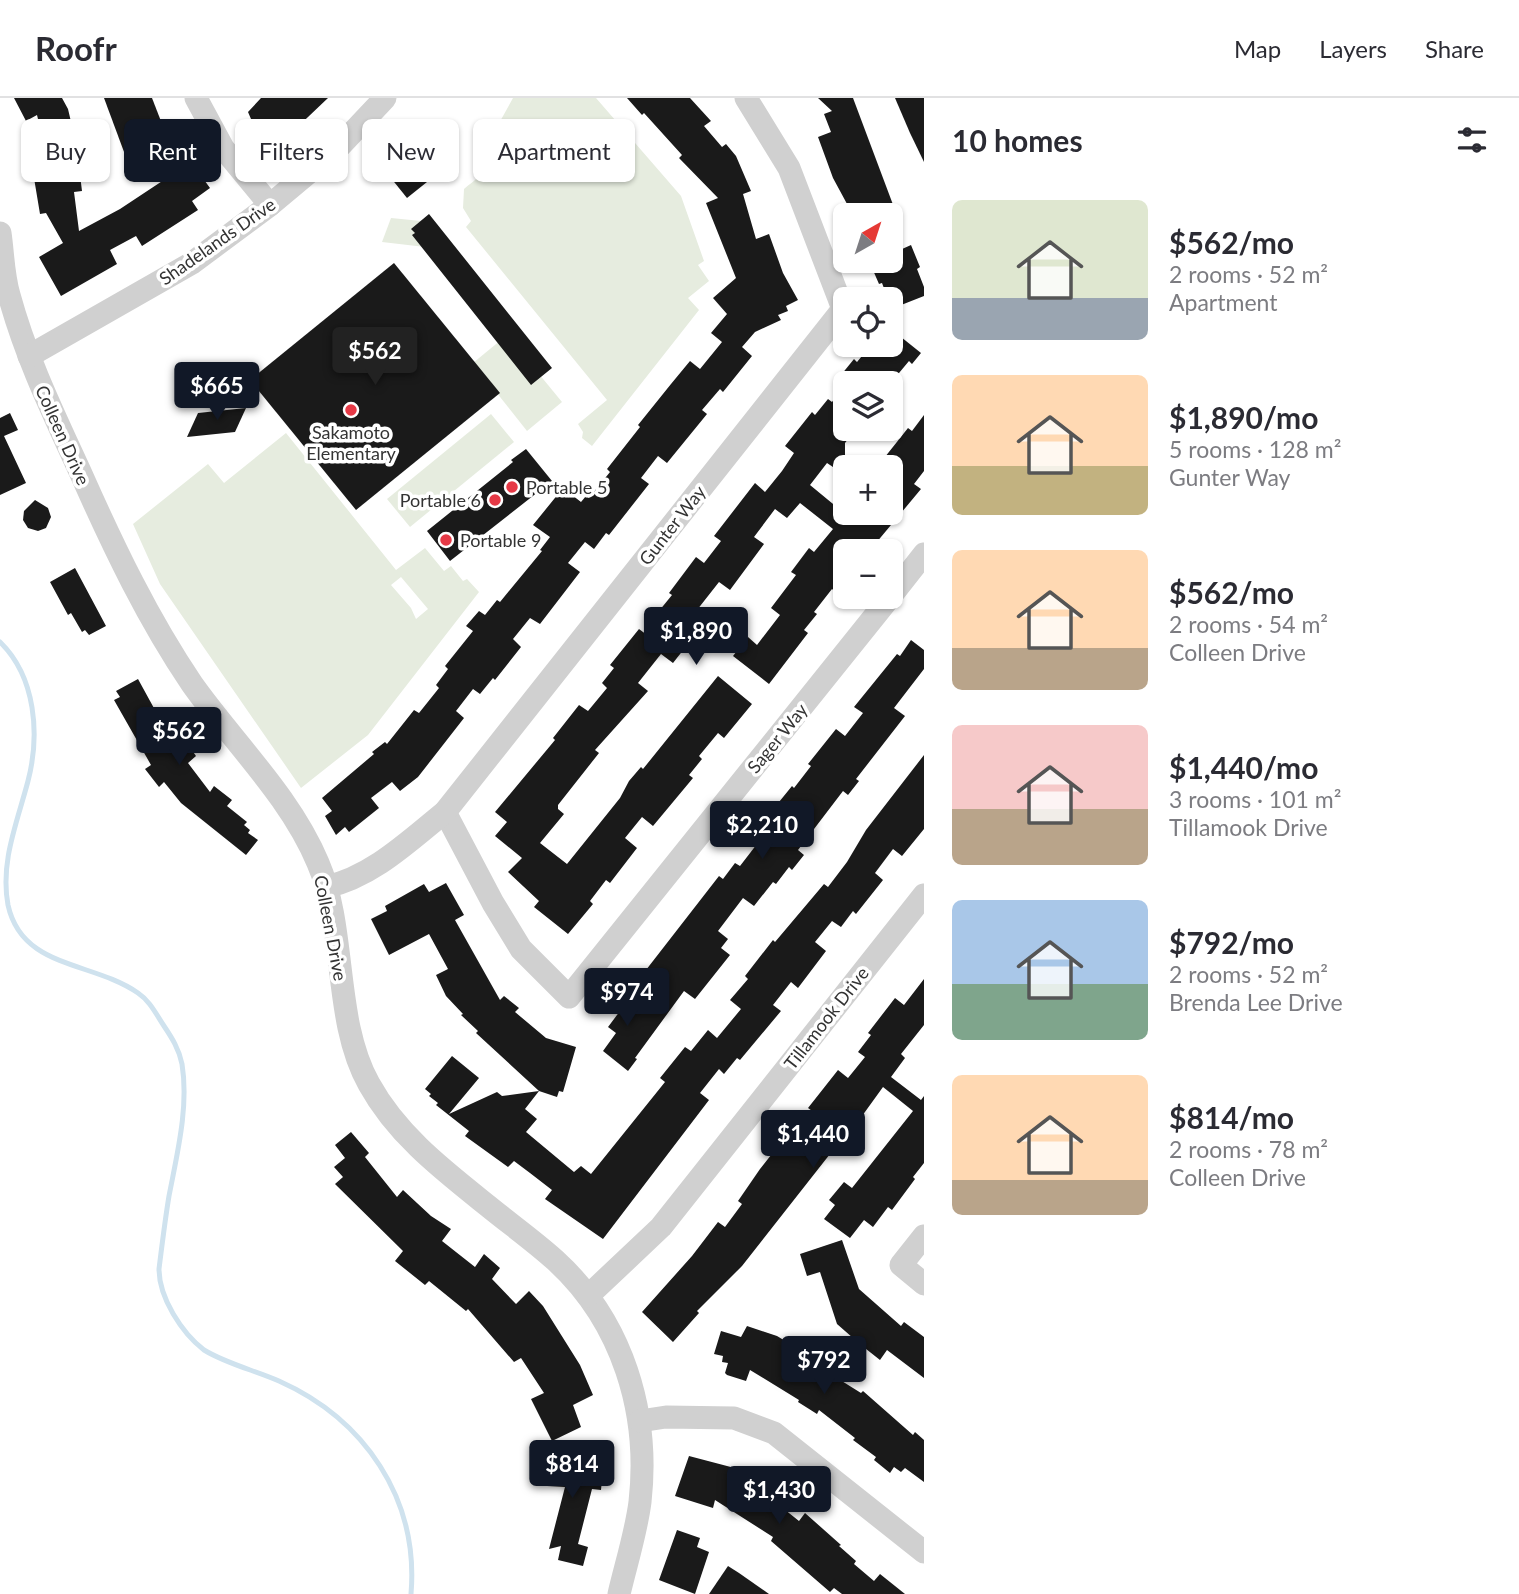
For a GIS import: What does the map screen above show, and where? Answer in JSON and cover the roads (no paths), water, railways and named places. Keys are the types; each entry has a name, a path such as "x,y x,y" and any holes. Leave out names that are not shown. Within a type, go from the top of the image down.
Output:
{"street":[{"path":"196,98 223,148 270,205"},
{"name":"Shadelands Drive","path":"29,356 192,263 270,205 337,149 385,98"},
{"name":"Gunter Way","path":"326,887 345,882 394,853 445,811 843,309 789,168 746,98"},
{"name":"Colleen Drive","path":"0,233 8,291 29,356 108,534 150,616 192,683 289,812 318,863 326,887 347,1012 367,1081 396,1125 432,1161 556,1261 588,1296 618,1345 635,1393 643,1444 639,1504 619,1594"},
{"name":"Sager Way","path":"903,580 924,554"},
{"name":"Sager Way","path":"445,811 493,903 521,949 569,998 880,609"},
{"name":"Tillamook Drive","path":"588,1296 660,1227 924,895"},
{"path":"924,1236 901,1265 924,1284"},
{"path":"640,1421 666,1417 734,1418 775,1433 924,1552"}],"waterway":[{"path":"0,642 12,656 28,689 34,726 32,763 6,873 8,905 16,926 28,941 43,953 120,983 142,996 170,1035 181,1059 184,1080 183,1114 159,1269 167,1303 180,1325 204,1350 279,1381 309,1397 337,1417 360,1440 380,1466 395,1494 406,1526 411,1559 411,1594"}],"place":[{"name":"Sakamoto Elementary","path":"351,410"},
{"name":"Portable 5","path":"512,487"},
{"name":"Portable 6","path":"495,500"},
{"name":"Portable 9","path":"446,540"}]}
